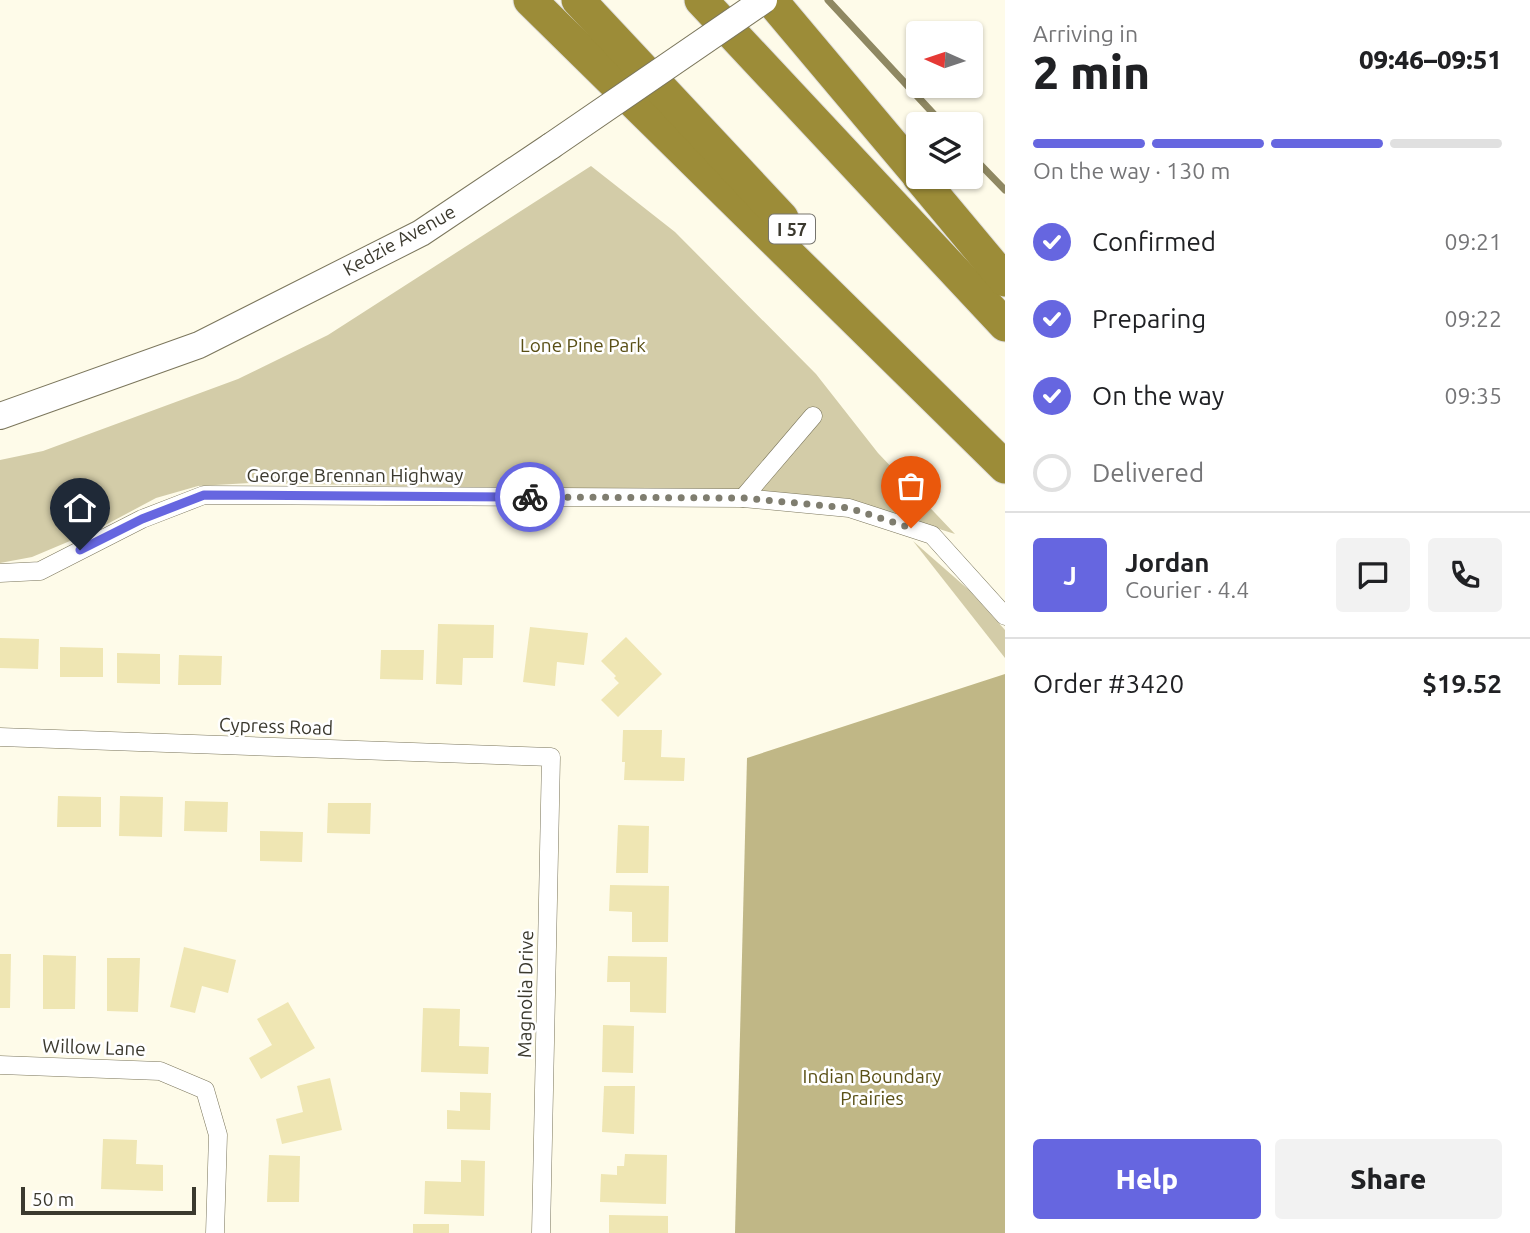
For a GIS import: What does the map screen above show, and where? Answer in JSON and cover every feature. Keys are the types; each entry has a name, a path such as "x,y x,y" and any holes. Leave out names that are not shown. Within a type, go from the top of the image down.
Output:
{"highway":[{"path":"530,0 1005,467"},
{"name":"I 57","path":"578,0 1005,458"},
{"path":"701,0 1005,326"},
{"path":"771,0 906,161"},
{"path":"930,189 1005,280"}],"main road":[{"name":"Kedzie Avenue","path":"0,416 199,345 421,233 764,0"}],"street":[{"path":"743,498 813,416"},
{"name":"George Brennan Highway","path":"0,573 40,571 142,519 204,495 743,498 849,508 932,535 1005,616"},
{"name":"Cypress Road","path":"0,737 551,757"},
{"name":"Magnolia Drive","path":"541,1233 551,757"},
{"name":"Willow Lane","path":"0,1065 160,1071 205,1090 218,1135 215,1233"}],"green space":[{"name":"Lone Pine Park","path":"591,166 675,232 816,374 878,453 955,534 898,516 502,488 250,483 198,486 156,498 96,530 32,557 0,563 0,460 43,451 238,379 328,335"},
{"path":"913,541 969,590 1005,630 1005,658"},
{"name":"Indian Boundary Prairies","path":"1005,674 1005,1233 735,1233 747,758"}],"building":[{"path":"438,624 494,625 493,658 463,658 462,685 436,684"},
{"path":"530,627 588,633 584,665 557,662 555,686 523,682"},
{"path":"626,637 662,674 618,717 601,700 619,683 614,678 616,676 601,661"},
{"path":"0,638 39,639 38,669 0,668"},
{"path":"60,647 103,648 103,677 60,677"},
{"path":"381,650 424,650 423,680 380,679"},
{"path":"117,653 160,654 160,684 117,683"},
{"path":"179,655 222,656 221,685 178,685"},
{"path":"623,730 662,730 661,757 685,758 684,781 624,780"},
{"path":"58,796 101,797 101,827 57,827"},
{"path":"120,796 163,797 162,837 119,836"},
{"path":"185,801 228,802 227,832 184,831"},
{"path":"328,803 371,803 370,834 327,833"},
{"path":"618,825 649,826 648,873 616,873"},
{"path":"260,831 303,832 302,862 260,861"},
{"path":"610,885 669,886 668,942 632,942 632,912 609,911"},
{"path":"184,947 236,960 228,993 202,986 195,1013 170,1007"},
{"path":"0,954 11,954 10,1008 0,1008"},
{"path":"43,955 76,956 75,1009 43,1009"},
{"path":"608,956 667,957 666,1013 630,1012 630,982 607,982"},
{"path":"107,958 140,958 138,1012 107,1011"},
{"path":"288,1002 315,1048 261,1079 249,1058 272,1045 257,1019"},
{"path":"423,1008 460,1009 459,1046 489,1047 488,1074 421,1072"},
{"path":"603,1025 634,1026 633,1073 602,1072"},
{"path":"330,1078 342,1130 282,1144 276,1119 303,1112 297,1086"},
{"path":"604,1086 635,1086 634,1134 602,1132"},
{"path":"460,1092 491,1093 490,1130 447,1129 447,1110 460,1111"},
{"path":"103,1139 137,1140 136,1164 163,1165 163,1191 101,1189"},
{"path":"625,1154 667,1155 666,1204 600,1202 601,1174 617,1175 617,1166 624,1166"},
{"path":"269,1155 300,1156 299,1202 267,1202"},
{"path":"461,1160 485,1161 484,1216 424,1214 425,1181 461,1182"},
{"path":"609,1215 668,1216 668,1233 609,1233"},
{"path":"413,1224 449,1224 449,1233 413,1233"}],"waterway":[{"path":"828,0 932,112"},
{"path":"983,167 1005,190"}],"way so far":[{"path":"530,497 743,498 849,508 911,528"}],"route":[{"path":"80,550 142,519 204,495 530,497"}]}
